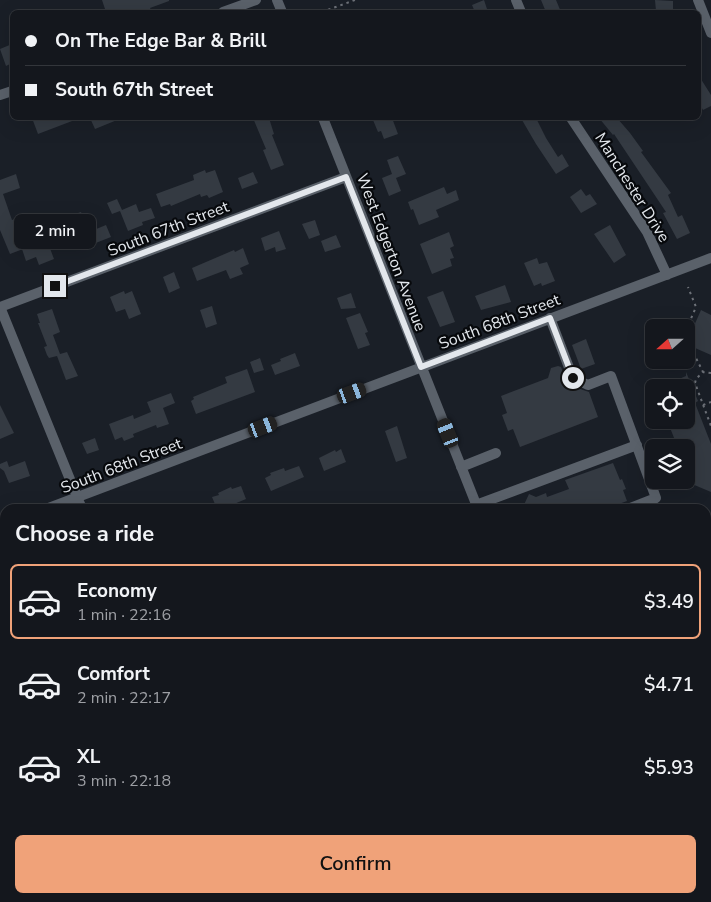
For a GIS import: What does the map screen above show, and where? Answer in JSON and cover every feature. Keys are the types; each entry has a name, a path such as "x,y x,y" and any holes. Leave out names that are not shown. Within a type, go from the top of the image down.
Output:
{"street":[{"path":"228,10 256,0"},
{"path":"698,0 711,33"},
{"name":"West Edgerton Avenue","path":"324,120 476,504"},
{"name":"Manchester Drive","path":"572,120 647,232 666,274"},
{"name":"South 67th Street","path":"0,307 346,177"},
{"name":"South 68th Street","path":"59,504 711,258"},
{"path":"0,307 80,504"},
{"path":"550,318 573,378 588,385 611,376 656,498 641,504"},
{"path":"485,504 637,445"},
{"path":"461,467 496,453"}],"path":[{"path":"328,10 355,0"},
{"path":"688,287 696,307 691,319"},
{"path":"695,357 703,372"},
{"path":"703,372 711,373"},
{"path":"703,372 695,383 710,419 711,426"},
{"path":"703,405 711,402"}],"building":[{"path":"102,0 169,0 150,8 151,10 105,10"},
{"path":"484,0 487,10 474,10 472,5"},
{"path":"541,0 556,0 560,10 545,10"},
{"path":"655,0 673,1 673,10 656,10"},
{"path":"10,45 10,64 6,66 0,49"},
{"path":"701,79 711,95 711,106 703,110 701,106"},
{"path":"33,120 75,120 38,134"},
{"path":"91,120 117,120 95,129"},
{"path":"254,120 270,120 274,134 272,135 284,165 271,170 263,150 266,149"},
{"path":"373,120 393,120 398,134 384,139 381,131 378,132"},
{"path":"522,120 537,120 558,157 562,154 569,166 556,174"},
{"path":"601,120 619,120 630,133 643,151 641,152 671,193 668,195 678,217 682,215 690,233 677,239 663,213 666,212"},
{"path":"398,156 406,174 396,178 401,191 389,196 382,178 392,174 387,160"},
{"path":"205,170 206,173 215,170 223,192 209,198 207,195 201,197 200,194 171,206 170,204 161,207 156,194 194,180 193,175"},
{"path":"253,172 258,183 242,189 238,178"},
{"path":"16,174 20,188 3,194 12,220 15,219 18,227 16,228 23,249 10,254 0,230 0,180"},
{"path":"444,187 447,194 456,190 459,200 436,210 439,217 419,225 408,202"},
{"path":"581,189 586,196 590,194 597,204 581,213 570,197"},
{"path":"117,199 122,210 136,204 139,212 151,208 155,218 142,222 143,225 128,231 120,211 112,214 107,203"},
{"path":"81,212 85,222 64,230 61,222 70,219 69,216"},
{"path":"315,220 320,235 309,239 302,224"},
{"path":"106,225 111,237 88,246 84,234"},
{"path":"610,225 626,255 614,263 594,234"},
{"path":"279,231 286,249 276,252 275,247 265,251 261,238"},
{"path":"449,232 454,246 450,248 454,258 450,259 452,266 432,274 420,244"},
{"path":"336,235 341,247 325,252 321,241"},
{"path":"48,243 54,259 39,265 36,257 26,261 22,249 32,246 33,249"},
{"path":"243,248 249,264 240,268 243,274 230,279 226,270 197,281 192,268"},
{"path":"537,258 539,264 547,262 555,281 542,286 541,283 534,286 524,263"},
{"path":"174,272 180,288 169,293 163,277"},
{"path":"505,285 511,302 481,310 475,296"},
{"path":"124,291 125,294 132,291 141,314 129,319 125,309 116,312 110,297"},
{"path":"443,291 455,322 440,327 427,297"},
{"path":"351,293 356,308 341,309 337,298"},
{"path":"212,306 217,324 206,328 200,310"},
{"path":"52,309 60,332 53,335 60,354 67,352 78,376 66,380 57,356 49,358 47,355 44,347 47,346 38,323 40,323 37,314"},
{"path":"701,310 711,315 711,355 695,348 695,324"},
{"path":"360,313 368,332 365,333 370,345 358,349 346,318"},
{"path":"586,339 595,364 581,369 572,345"},
{"path":"295,353 300,366 275,375 271,365"},
{"path":"260,358 264,370 254,373 250,362"},
{"path":"561,367 568,385 589,392 598,417 520,447 513,429 508,431 502,415 507,413 501,396 548,378 551,368"},
{"path":"247,369 255,392 196,414 191,401 194,399 193,397 227,383 225,377"},
{"path":"686,372 689,379 679,379 686,376"},
{"path":"171,393 175,403 163,408 169,424 157,428 156,425 133,434 134,437 124,441 122,437 115,440 109,424 133,415 134,419 151,412 147,402"},
{"path":"695,403 711,444 711,492 695,485 695,439 674,439 671,429 695,429"},
{"path":"0,405 14,433 0,439"},
{"path":"397,426 407,458 396,462 385,431"},
{"path":"95,438 99,450 87,454 82,443"},
{"path":"341,449 346,462 324,471 319,458"},
{"path":"7,461 9,467 25,461 30,476 9,483 4,471 0,468 0,464"},
{"path":"613,463 626,489 623,490 627,501 619,504 524,504 529,494 536,497 546,493 547,497 569,489 565,480"},
{"path":"299,466 304,477 271,491 265,478 271,475 270,473 284,468 285,471"},
{"path":"241,486 246,499 234,504 215,504 212,497 231,487 232,489"}],"route":[{"path":"55,286 346,177 421,367 550,318 573,378"}]}
